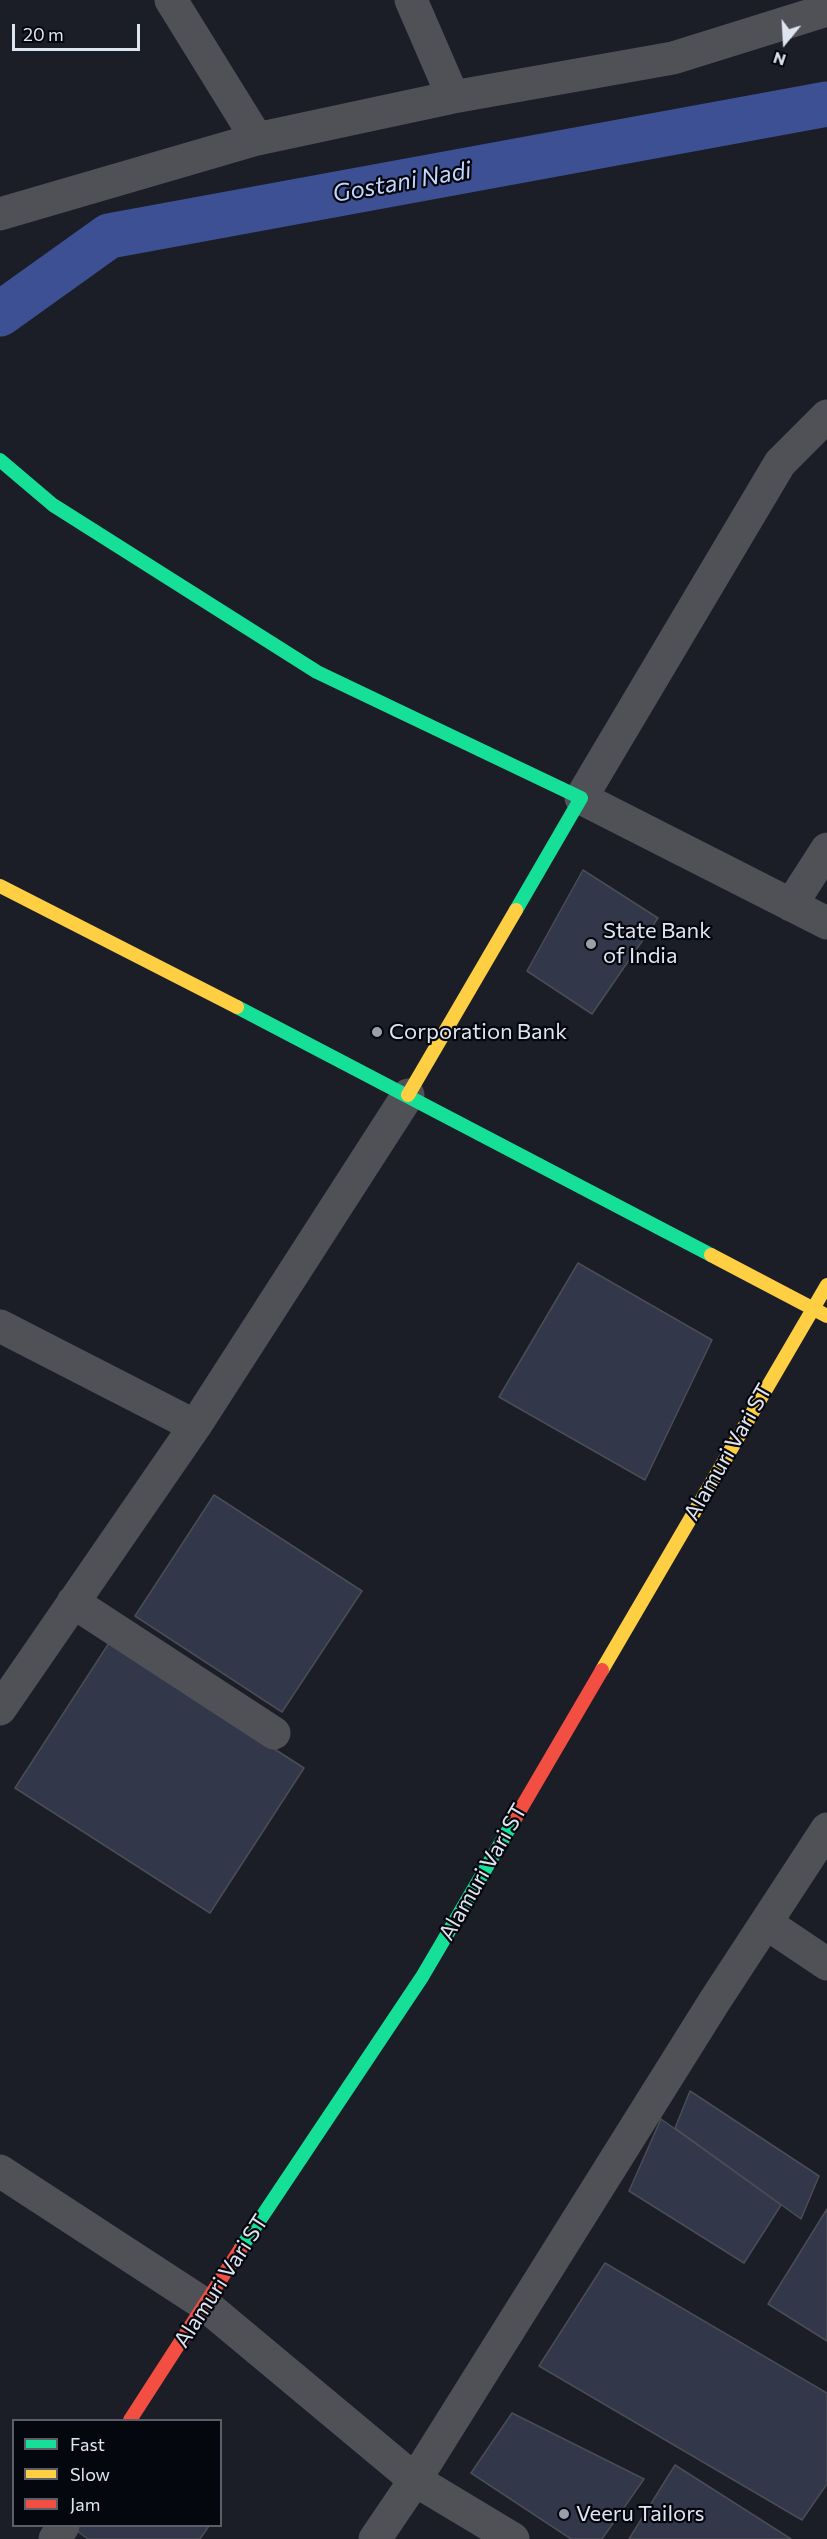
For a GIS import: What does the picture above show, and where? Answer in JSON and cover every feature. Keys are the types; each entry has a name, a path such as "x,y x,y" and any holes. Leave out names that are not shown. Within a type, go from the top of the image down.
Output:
{"street":[{"path":"171,0 257,139"},
{"path":"411,0 453,97"},
{"path":"0,214 257,139 453,97 673,57 814,8"},
{"path":"0,1709 195,1426 408,1095 780,463 827,416"},
{"path":"0,460 53,505 317,672 581,798 827,923"},
{"path":"791,905 827,849"},
{"path":"0,886 408,1095 827,1316"},
{"name":"Alamuri Vari ST","path":"131,2419 204,2304 422,1977 827,1286"},
{"path":"0,1326 195,1426"},
{"path":"74,1602 274,1733"},
{"path":"375,2539 415,2480 701,2022 827,1829"},
{"path":"766,1923 827,1964"},
{"path":"0,2171 204,2304 415,2480 513,2539"}],"building":[{"name":"State Bank of India","path":"583,870 658,918 592,1014 527,971"},
{"path":"578,1263 712,1340 645,1480 499,1397"},
{"path":"214,1495 362,1591 282,1712 135,1616"},
{"path":"109,1643 304,1768 210,1913 15,1788"},
{"path":"690,2091 819,2176 801,2219 675,2128"},
{"path":"661,2119 781,2205 744,2263 629,2191"},
{"path":"827,2209 827,2341 768,2304"},
{"path":"605,2263 827,2393 827,2484 802,2520 539,2366"},
{"path":"512,2413 644,2479 602,2539 571,2539 471,2473"},
{"path":"675,2465 791,2539 629,2539"},
{"path":"78,2527 208,2527 200,2539 88,2539 76,2530"}],"waterway":[{"name":"Gostani Nadi","path":"0,314 109,236 827,104"}],"traffic: fast":[{"path":"0,460 53,505 317,672 581,798 516,910"},
{"path":"237,1007 711,1255"},
{"path":"241,2248 422,1977 516,1817"}],"traffic: slow":[{"path":"0,886 237,1007"},
{"path":"408,1095 516,910"},
{"path":"711,1255 827,1316"},
{"path":"602,1670 827,1285"}],"traffic: jam":[{"path":"516,1817 602,1670"},
{"path":"131,2419 241,2248"}],"place":[{"name":"State Bank of India","path":"591,944"},
{"name":"Corporation Bank","path":"377,1032"},
{"name":"Veeru Tailors","path":"564,2514"}]}
